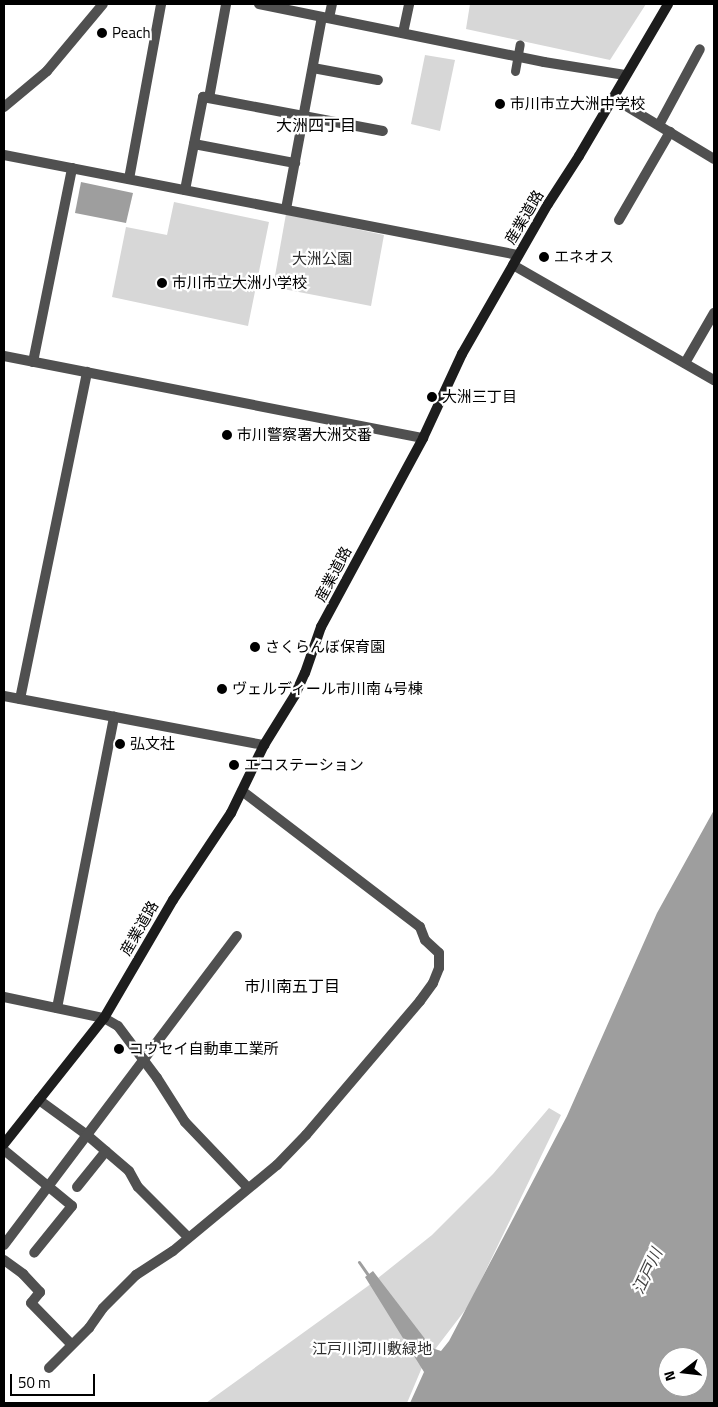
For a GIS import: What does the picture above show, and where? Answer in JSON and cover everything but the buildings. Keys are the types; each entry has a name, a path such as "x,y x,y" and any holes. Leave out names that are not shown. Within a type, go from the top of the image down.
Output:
{"main road":[{"name":"産業道路","path":"4,1144 104,1018 173,900 231,813 264,745 295,695 321,627 422,438 462,354 518,255 668,4"}],"street":[{"path":"4,107 47,70 103,4"},
{"path":"129,179 161,4"},
{"path":"209,98 226,4"},
{"path":"259,4 544,62 625,75"},
{"path":"286,209 312,68 326,18 332,4"},
{"path":"403,33 409,4"},
{"path":"515,71 520,44"},
{"path":"659,125 700,49"},
{"path":"312,68 378,80"},
{"path":"185,190 203,97 383,131"},
{"path":"613,98 714,159"},
{"path":"619,220 670,132"},
{"path":"194,144 294,164"},
{"path":"4,155 518,255"},
{"path":"33,362 72,168"},
{"path":"513,265 714,380"},
{"path":"685,363 714,313"},
{"path":"4,356 422,438"},
{"path":"20,699 87,372"},
{"path":"4,696 264,745"},
{"path":"57,1008 114,717"},
{"path":"49,1368 70,1344 89,1328 103,1308 136,1275 173,1251 276,1165 306,1134 420,1001 433,983 438,968 438,953 425,940 420,928 242,791"},
{"path":"4,1246 237,936"},
{"path":"4,997 104,1018 118,1026 157,1078 185,1122 248,1188"},
{"path":"39,1100 87,1135 129,1171 138,1187 188,1238"},
{"path":"4,1150 72,1206 34,1253"},
{"path":"78,1186 106,1151"},
{"path":"4,1260 24,1274 40,1292 32,1303 70,1344"}],"green space":[{"path":"470,4 646,4 610,60 466,29"},
{"path":"425,55 455,60 440,131 411,124"},
{"path":"174,202 269,222 248,326 112,297 126,227 167,235"},
{"name":"大洲公園","path":"286,214 384,235 371,306 273,287"},
{"name":"江戸川河川敷緑地","path":"549,1108 561,1115 469,1305 423,1365 407,1403 206,1403 368,1286 432,1235 493,1174"}],"water":[{"path":"81,182 133,193 126,223 75,213"},
{"name":"江戸川","path":"714,810 714,1403 410,1403 424,1372 365,1277 373,1271 432,1348 441,1351 449,1341 567,1116 657,913"}],"waterway":[{"path":"359,1262 370,1278"}],"place":[{"name":"Peach","path":"102,33"},
{"name":"市川市立大洲中学校","path":"500,104"},
{"name":"エネオス","path":"544,257"},
{"name":"市川市立大洲小学校","path":"162,283"},
{"name":"大洲三丁目","path":"432,397"},
{"name":"市川警察署大洲交番","path":"227,435"},
{"name":"さくらんぼ保育園","path":"255,647"},
{"name":"ヴェルディール市川南 4号棟","path":"222,689"},
{"name":"弘文社","path":"120,744"},
{"name":"エコステーション","path":"234,765"},
{"name":"コウセイ自動車工業所","path":"119,1049"}],"district":[{"name":"大洲四丁目","path":"316,125"},
{"name":"市川南五丁目","path":"292,986"}]}
